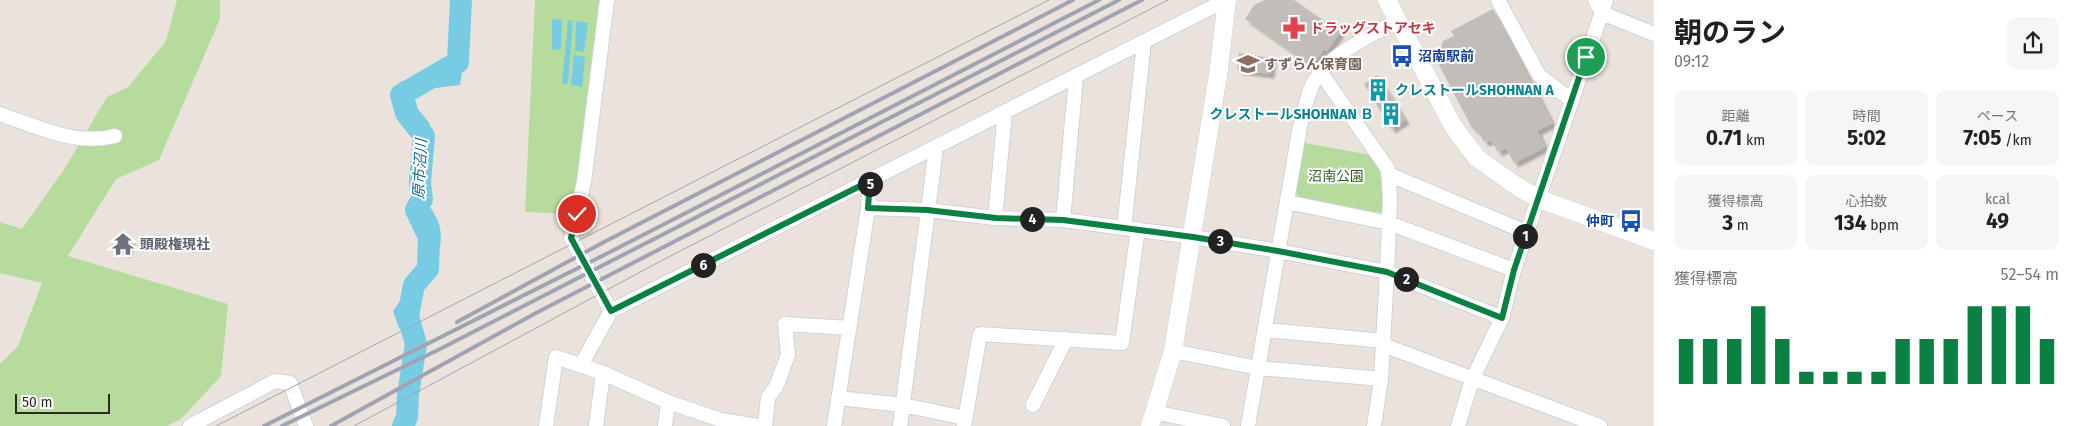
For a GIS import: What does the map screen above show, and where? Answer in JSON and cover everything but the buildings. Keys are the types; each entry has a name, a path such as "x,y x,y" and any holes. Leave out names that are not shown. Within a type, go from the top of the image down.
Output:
{"street":[{"path":"607,0 585,174 571,238 611,311"},
{"path":"581,365 611,311 1227,0"},
{"path":"1223,426 1152,419 1173,351 1193,237 1218,74 1227,0"},
{"path":"1387,0 1440,103 1465,143 1477,158 1494,171 1538,198 1654,241"},
{"path":"1498,0 1539,75 1571,100"},
{"path":"1595,0 1604,7 1654,34"},
{"path":"1458,426 1472,380 1502,318 1526,232 1604,7"},
{"path":"1248,426 1300,126 1311,87 1332,61 1353,46 1398,20"},
{"path":"1124,228 1144,42"},
{"path":"1321,73 1388,169 1389,223 1384,343 1382,379 1374,426"},
{"path":"1063,220 1076,77"},
{"path":"996,218 1005,112"},
{"path":"0,114 70,138 100,140 115,136"},
{"path":"900,426 936,148"},
{"path":"1388,174 1526,232"},
{"path":"834,426 868,208 870,181"},
{"path":"1287,202 1389,223 1514,270"},
{"path":"868,208 927,210 996,218 1063,220 1138,229 1278,251 1387,272 1502,318"},
{"path":"838,398 903,405 964,422 980,334 1122,343 1138,229"},
{"path":"765,426 768,396 776,387 788,355 785,324 849,328"},
{"path":"1266,330 1384,343 1472,380 1600,426"},
{"path":"1033,405 1066,339"},
{"path":"1173,351 1258,368 1382,379"},
{"path":"546,426 556,356 603,373 721,423 758,426"},
{"path":"596,426 603,373"},
{"path":"190,426 275,381 290,383 306,426"},
{"path":"665,426 668,402"}],"green space":[{"path":"177,0 220,0 220,19 159,160 116,179 68,256 228,304 221,376 181,419 167,426 0,426 0,364 18,346 42,283 0,273 0,222 22,229 65,168 107,97 128,87 166,41"},
{"path":"535,0 605,0 577,214 525,212"},
{"name":"沼南公園","path":"1305,143 1371,155 1382,181 1385,210 1381,213 1298,197 1296,193"}],"water":[{"path":"462,0 469,0 467,44 460,85 412,91 418,109 430,124 432,157 424,196 438,221 441,236 437,259 432,270 406,310 418,333 413,340 399,328 393,311 434,253 431,222 413,192 412,165 420,153 422,128 418,120 401,105 397,92 400,82 450,72"},
{"path":"552,19 562,20 561,49 552,50"},
{"path":"568,20 573,21 568,84 562,84"},
{"path":"576,21 588,23 584,52 575,51"},
{"path":"574,55 585,57 582,87 571,85"}],"waterway":[{"name":"原市沼川","path":"403,426 407,417 408,395 416,344 408,316 414,285 428,269 429,237 416,210 422,199 420,183 424,136 406,113 401,95 458,62 461,0"}],"tram line":[{"path":"216,426 1049,0"},
{"path":"354,426 657,263 1168,0"}],"railway":[{"path":"457,322 606,241 1073,0"},
{"path":"264,426 610,252 1099,0"},
{"path":"282,426 442,348 1119,0"},
{"path":"331,426 536,313 1142,0"}],"place":[{"name":"ドラッグストアセキ","path":"1294,28"},
{"name":"沼南駅前","path":"1402,56"},
{"name":"すずらん保育園","path":"1248,64"},
{"name":"クレストールSHOHNAN A","path":"1378,90"},
{"name":"クレストールSHOHNAN Ｂ","path":"1391,114"},
{"name":"仲町","path":"1631,221"},
{"name":"頭殿権現社","path":"123,244"}],"route":[{"path":"577,214 571,238 611,311 870,181 868,208 927,210 996,218 1063,220 1193,237 1278,251 1387,272 1502,318 1514,270 1586,57"}]}
